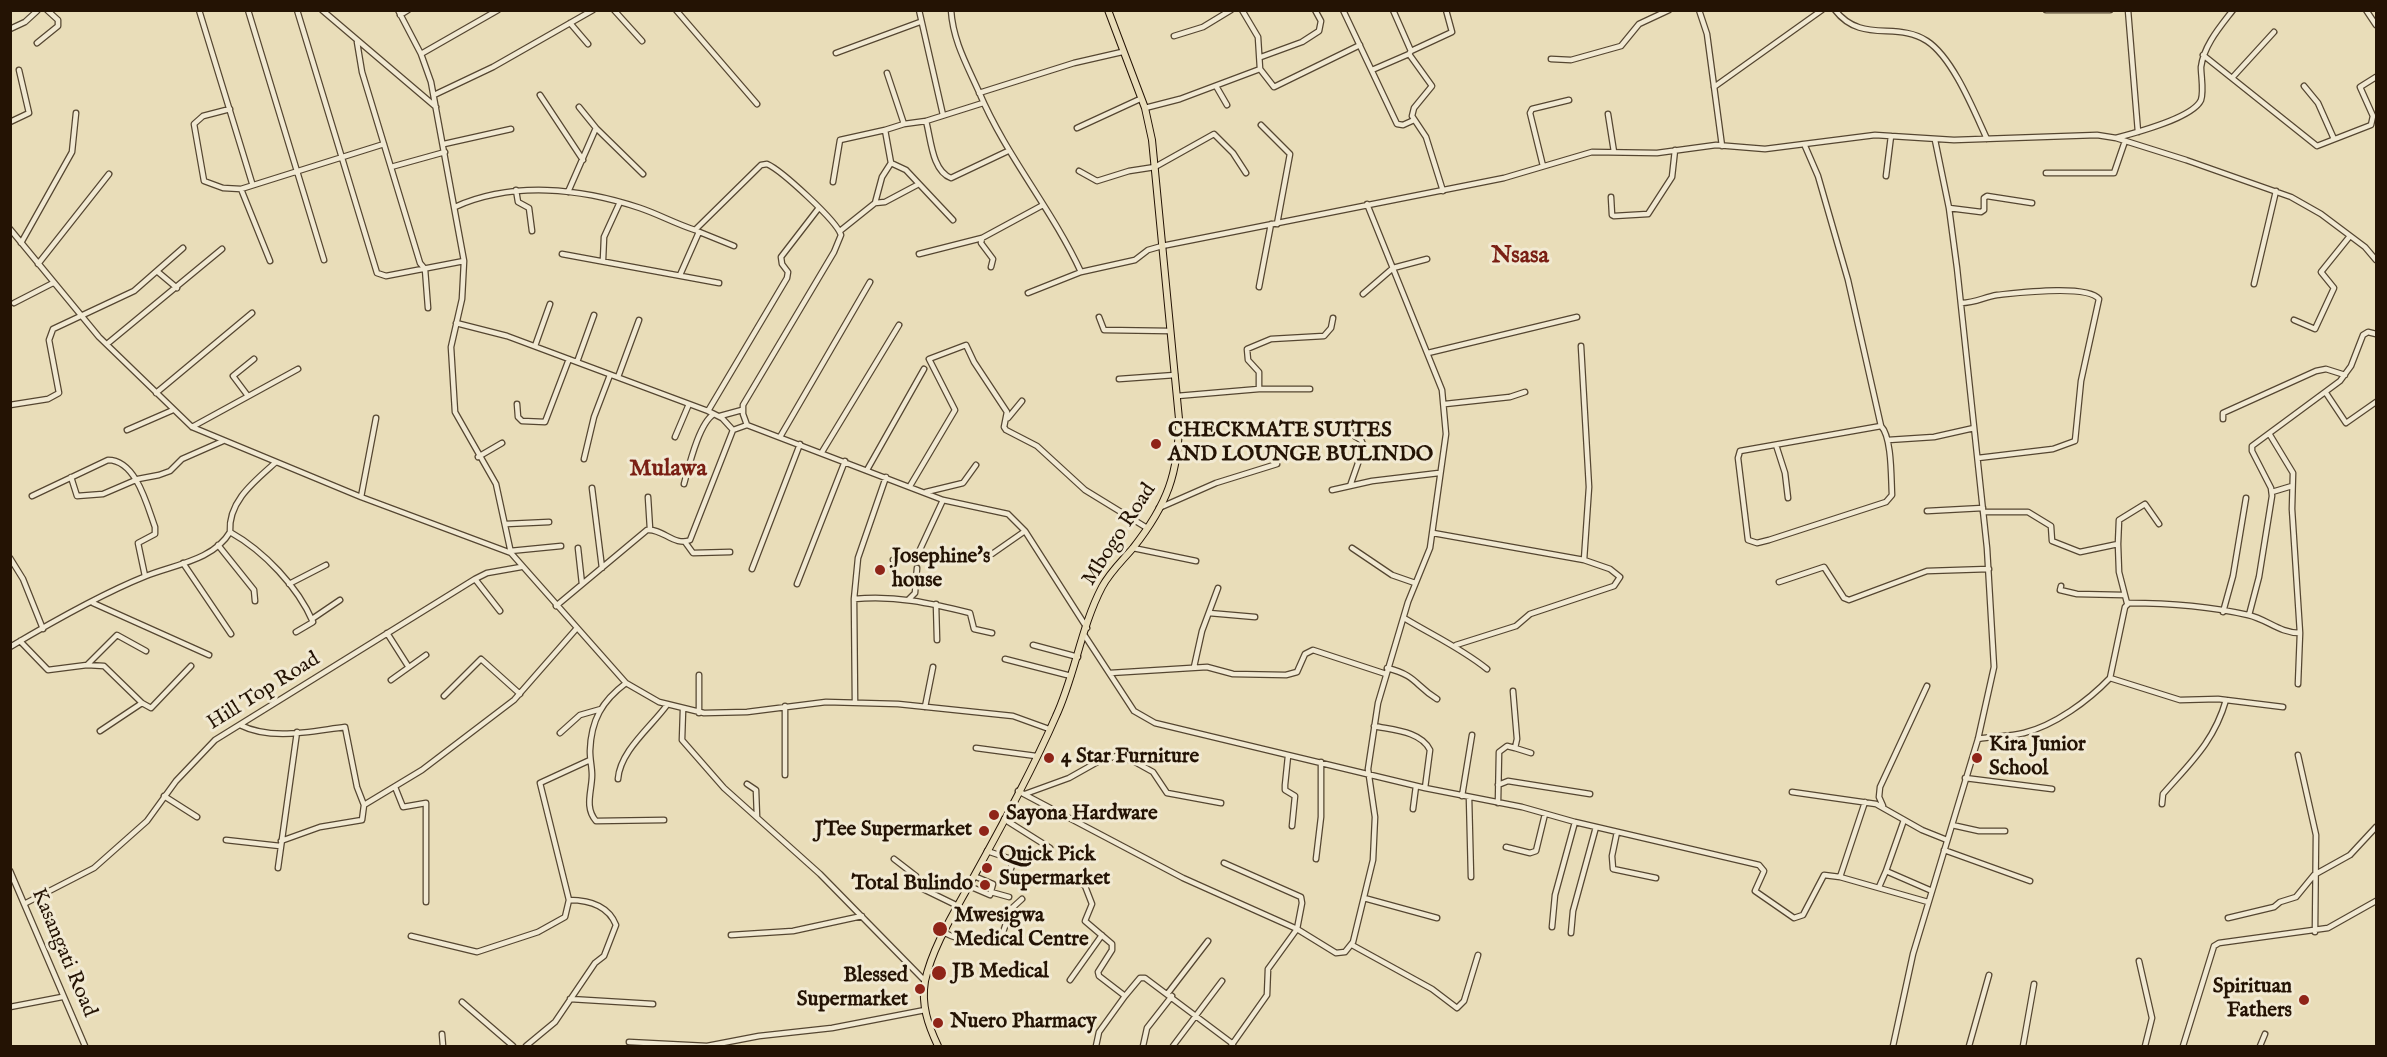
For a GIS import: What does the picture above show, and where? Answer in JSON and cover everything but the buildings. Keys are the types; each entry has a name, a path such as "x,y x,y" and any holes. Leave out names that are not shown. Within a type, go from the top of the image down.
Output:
{"main road":[{"name":"Mbogo Road","path":"938,1047 925,1010 926,981 945,933 1004,819 1022,792 1071,676 1102,588 1133,548 1159,508 1172,485 1178,457 1177,396 1155,167 1145,108 1107,10"}],"street":[{"path":"37,44 58,26 58,20 47,10"},
{"path":"199,10 252,183"},
{"path":"248,10 324,260"},
{"path":"297,10 376,273 382,276 464,261"},
{"path":"322,10 357,42 436,106"},
{"path":"408,10 399,13 421,54 434,95 464,261 462,299 451,348 455,412 478,457 496,484 510,552 521,567 626,683 667,705 683,710 747,712 785,706 855,702 1012,716 1049,729"},
{"path":"421,54 498,10"},
{"path":"434,95 493,67 593,10"},
{"path":"614,10 642,41"},
{"path":"676,10 757,104"},
{"path":"919,10 920,22 944,115"},
{"path":"951,10 955,38 983,102 1008,151 1043,205 1081,272"},
{"path":"1174,36 1203,27 1231,10"},
{"path":"1242,10 1258,38 1260,69 1272,86 1276,87 1360,45"},
{"path":"1261,57 1302,42 1319,31 1321,21 1315,10"},
{"path":"1343,10 1397,124 1403,125 1414,120"},
{"path":"1393,10 1410,52 1432,87 1412,112 1414,120 1426,137 1443,191"},
{"path":"1372,70 1452,32 1454,28 1446,10"},
{"path":"1551,59 1571,60 1621,46 1639,24 1669,10"},
{"path":"1699,10 1707,34 1722,146"},
{"path":"1714,87 1822,10"},
{"path":"1835,10 1853,27 1916,36 1927,41 1948,64 1987,139"},
{"path":"2046,10 2110,10"},
{"path":"2128,10 2138,132"},
{"path":"2116,138 2138,132 2187,112 2199,102 2203,56 2233,10"},
{"path":"2366,10 2376,25"},
{"path":"10,28 25,22 37,11"},
{"path":"836,53 920,22"},
{"path":"570,23 588,44"},
{"path":"2232,78 2274,32"},
{"path":"357,42 357,53 384,144 420,263 425,269 428,308"},
{"path":"979,93 1074,63 1122,52"},
{"path":"2203,56 2317,146 2371,125 2373,116 2360,87 2376,77"},
{"path":"1145,108 1216,86 1260,69"},
{"path":"10,122 29,113 19,70"},
{"path":"887,73 904,124"},
{"path":"1216,86 1227,105"},
{"path":"2304,86 2318,103 2334,139"},
{"path":"540,95 583,160"},
{"path":"1077,128 1140,99"},
{"path":"1543,166 1530,113 1532,109 1569,100"},
{"path":"1709,104 1716,101"},
{"path":"833,182 840,140 904,124 926,121 983,102"},
{"path":"579,107 596,128 643,174"},
{"path":"230,109 199,118 194,130 204,181 222,188 241,189 252,183 384,144"},
{"path":"21,243 72,152 76,113"},
{"path":"1608,114 1614,152"},
{"path":"926,121 938,167 947,177 951,178 1008,151"},
{"path":"1261,125 1290,154 1277,224"},
{"path":"568,192 596,128"},
{"path":"444,144 511,129"},
{"path":"840,231 874,203 882,177 891,163 885,130"},
{"path":"1079,171 1097,181 1129,171 1155,167 1214,134 1233,153 1246,173"},
{"path":"1028,292 1081,272 1135,260 1148,250 1162,246 1367,204 1443,191 1543,166 1583,153 1648,153 1722,146 1765,149 1805,146 1859,135 1935,140 2097,135 2116,138 2276,191 2314,210 2366,247 2376,260"},
{"path":"1886,176 1891,136"},
{"path":"1893,1047 1901,1002 1928,902 1978,740 1994,668 1989,569 1961,303 1949,208 1935,140"},
{"path":"2046,173 2114,173 2125,141"},
{"path":"1805,146 1818,176 1848,280 1881,426 1886,430 1892,495 1886,502 1769,540 1751,542 1747,538 1738,454 1740,451 1881,426"},
{"path":"1611,197 1612,215 1614,216 1648,214 1672,177 1675,150"},
{"path":"391,167 445,152"},
{"path":"891,163 906,170 917,185 953,220"},
{"path":"680,275 697,231 755,170 764,164 778,171 840,231 840,241 742,410 747,425"},
{"path":"38,264 109,174"},
{"path":"874,203 885,202 917,185"},
{"path":"241,189 270,261"},
{"path":"456,207 490,194 516,190 568,192 620,202 734,246"},
{"path":"516,190 518,202 529,208 532,231"},
{"path":"2254,284 2276,191"},
{"path":"1949,208 1981,212 1984,210 1984,198 1987,196 2032,203"},
{"path":"603,260 605,235 620,202"},
{"path":"1022,792 1183,878 1297,929 1335,953 1346,952 1352,945 1371,874 1376,817 1368,775 1374,726 1387,668 1433,533 1439,473 1446,434 1445,404 1428,353 1367,204"},
{"path":"919,254 982,238 1043,205"},
{"path":"708,411 787,278 788,272 782,264 781,257 818,209"},
{"path":"1259,287 1271,225"},
{"path":"10,229 53,283 107,344 192,427 361,497 510,552 561,546"},
{"path":"2294,320 2315,329 2334,288 2321,272 2350,236"},
{"path":"982,238 981,243 993,259 991,267"},
{"path":"10,405 48,399 58,393 49,336 53,329 134,291 183,248"},
{"path":"107,344 222,249"},
{"path":"562,254 603,260 719,284"},
{"path":"1363,294 1393,268 1427,259"},
{"path":"158,272 177,288"},
{"path":"780,437 870,282"},
{"path":"14,303 53,283"},
{"path":"1961,303 1976,303 1995,296 2058,291 2089,294 2099,299 2081,381 2075,441 2053,448 1978,458"},
{"path":"535,346 550,304"},
{"path":"156,393 252,313"},
{"path":"577,362 594,315"},
{"path":"1099,316 1104,330 1170,331"},
{"path":"1428,353 1577,317"},
{"path":"1259,388 1259,372 1248,360 1247,349 1271,339 1324,336 1331,328 1333,318"},
{"path":"618,377 639,320"},
{"path":"456,323 535,346 708,411 733,430"},
{"path":"822,452 898,325"},
{"path":"2249,615 2259,577 2272,492 2251,448 2326,393 2345,375 2365,333 2376,334"},
{"path":"910,486 955,410 930,362 932,358 966,345 974,362 1007,412 1004,427 1006,430 1037,446 1085,490 1147,528"},
{"path":"1581,346 1589,488 1584,560"},
{"path":"248,396 233,376 254,359"},
{"path":"517,404 518,417 522,421 545,422 569,359"},
{"path":"192,427 298,369"},
{"path":"867,470 924,369"},
{"path":"2223,419 2223,413 2316,371 2326,369 2345,375"},
{"path":"584,459 594,417 610,375"},
{"path":"1119,379 1175,375"},
{"path":"1177,396 1259,388 1310,389"},
{"path":"1445,404 1510,397 1525,392"},
{"path":"2326,393 2346,423 2376,402"},
{"path":"1007,418 1022,401"},
{"path":"675,436 689,404"},
{"path":"127,430 173,410"},
{"path":"684,484 694,450 709,419 716,415 742,410"},
{"path":"361,497 376,418"},
{"path":"1350,424 1351,434 1364,446 1350,486"},
{"path":"685,542 690,540 733,430 747,425 944,500 1003,512 1024,531 1087,628"},
{"path":"1888,440 1934,437 1974,428"},
{"path":"2270,435 2292,470 2300,633 2298,684"},
{"path":"71,477 77,496 103,494 138,479 170,471 182,459 223,441"},
{"path":"478,457 502,443"},
{"path":"752,569 800,444"},
{"path":"1776,445 1785,472 1788,498"},
{"path":"32,496 112,460 118,462 138,479 156,530 151,537 138,543 145,576"},
{"path":"797,584 845,461"},
{"path":"10,647 145,576 183,563 218,545 230,532 234,507 257,479 276,462"},
{"path":"926,492 963,483 976,465"},
{"path":"1159,508 1216,483 1277,465"},
{"path":"1332,490 1439,473"},
{"path":"855,702 854,599 860,545 886,477"},
{"path":"2272,492 2292,486"},
{"path":"592,488 602,568"},
{"path":"648,497 650,529"},
{"path":"2223,612 2233,576 2246,498"},
{"path":"893,560 917,556 944,500"},
{"path":"1978,740 1991,736 2004,737 2027,732 2052,722 2089,698 2110,678 2127,603 2118,544 2119,520 2145,504 2159,524"},
{"path":"1927,511 2028,512 2049,524 2052,541 2073,552 2118,544"},
{"path":"506,524 549,522"},
{"path":"650,529 685,542 693,553 730,552"},
{"path":"556,606 650,529"},
{"path":"992,554 1024,531"},
{"path":"230,532 289,584 304,602 312,619"},
{"path":"1433,533 1584,560 1619,574 1619,581 1530,614 1516,626 1456,645"},
{"path":"218,545 254,591 255,601"},
{"path":"578,548 582,584"},
{"path":"1133,548 1196,561"},
{"path":"1352,548 1392,575 1415,583"},
{"path":"10,558 23,579 43,629"},
{"path":"183,563 231,634"},
{"path":"289,584 326,565"},
{"name":"Hill Top Road","path":"24,904 94,868 147,821 164,796 214,740 475,579 487,573 521,567"},
{"path":"1779,582 1824,567 1847,600 1927,571 1989,569"},
{"path":"909,599 915,593 917,568"},
{"path":"475,579 500,611"},
{"path":"2061,586 2060,590 2077,594 2124,595"},
{"path":"1194,667 1198,642 1218,588"},
{"path":"854,599 882,597 936,604 970,613 974,629 992,633"},
{"path":"296,632 313,622 312,619 340,600"},
{"path":"93,603 209,655"},
{"path":"2127,603 2196,604 2223,612 2249,615 2281,631 2300,633"},
{"path":"936,604 937,640"},
{"path":"1209,613 1255,617"},
{"path":"1404,618 1443,641 1456,645 1487,669"},
{"path":"364,805 422,770 520,693 577,628"},
{"path":"387,633 408,666"},
{"path":"87,665 117,635 146,651"},
{"path":"1085,636 1128,703 1145,719 1191,734 1321,762 1425,788 1498,802 1762,866 1764,871 1755,891 1794,918 1803,915 1824,875 1880,887 1928,902"},
{"path":"20,641 46,670 87,665 104,666 142,703 151,708 191,666"},
{"path":"1033,645 1078,657"},
{"path":"1110,673 1194,667 1214,668 1233,674 1286,675 1297,672 1305,654 1313,650 1386,674"},
{"path":"391,680 426,655"},
{"path":"444,696 481,659 520,693"},
{"path":"1005,659 1071,676"},
{"path":"925,707 933,667"},
{"path":"1387,668 1413,676 1426,692 1437,699"},
{"path":"699,675 699,712"},
{"path":"2110,678 2180,700 2226,700 2283,707"},
{"path":"626,683 607,697 591,740 592,774 588,804 594,820 664,820"},
{"path":"1883,806 1879,797 1880,787 1927,686"},
{"path":"1514,691 1517,739 1515,748"},
{"path":"2162,804 2163,794 2190,766 2206,744 2226,700"},
{"path":"100,731 142,703"},
{"path":"618,779 619,771 636,743 667,705"},
{"path":"784,776 785,706"},
{"path":"560,733 580,715 601,709"},
{"path":"683,710 680,732 686,747 757,817 820,874 926,981"},
{"path":"1981,724 1991,736"},
{"path":"226,840 280,843 320,827 360,821 364,805 357,787 345,727 275,733 251,730 240,725"},
{"path":"1374,726 1419,737 1427,745 1430,750 1425,788"},
{"path":"271,727 275,733"},
{"path":"278,868 297,732"},
{"path":"1462,796 1472,735"},
{"path":"1498,802 1500,749 1507,746 1531,753"},
{"path":"976,748 1036,756"},
{"path":"2298,755 2316,835 2315,932"},
{"path":"1022,792 1069,778 1101,760 1117,756 1136,762 1153,772 1167,793 1221,803"},
{"path":"1288,756 1285,785 1286,789 1295,796 1292,825"},
{"path":"411,936 477,952 547,927 565,917 569,900 540,783 590,760"},
{"path":"1316,859 1321,817 1321,762"},
{"path":"1965,778 2052,789"},
{"path":"1498,785 1508,781 1590,794"},
{"path":"747,784 757,794 757,817"},
{"path":"1413,809 1416,786"},
{"path":"395,787 403,807 426,803 426,902"},
{"path":"1792,792 1883,806 1922,830 1947,840"},
{"path":"164,796 197,817"},
{"path":"1469,797 1471,877"},
{"path":"1840,877 1865,802"},
{"path":"1506,847 1530,853 1536,851 1545,814"},
{"path":"1004,819 1050,848"},
{"path":"1880,887 1904,819"},
{"path":"1552,927 1555,895 1575,822"},
{"path":"1952,825 1979,831 2005,831"},
{"path":"1571,933 1572,910 1596,827"},
{"path":"2228,918 2274,907 2296,897 2314,875 2349,855 2376,827"},
{"path":"1617,832 1612,856 1613,869 1656,878"},
{"path":"1944,850 2030,881"},
{"path":"987,851 1014,860 1009,874 1020,877"},
{"path":"894,859 916,876 919,887 958,906"},
{"path":"1096,1047 1099,1032 1141,977 1170,994 1232,1045 1266,995 1268,969 1297,929 1302,898 1224,863"},
{"path":"1886,871 1932,891"},
{"name":"Kasangati Road","path":"10,872 62,998 85,1047"},
{"path":"974,876 993,884 991,892"},
{"path":"1071,876 1085,886 1092,904 1085,921 1112,943 1098,974 1125,996"},
{"path":"969,886 990,895 991,892 1009,897"},
{"path":"1364,898 1437,918"},
{"path":"945,933 952,937 982,941 1002,935 1011,909 1022,899"},
{"path":"526,1047 555,1022 595,963 604,956 616,925 611,914 588,900 569,900"},
{"path":"2183,1047 2214,946 2219,943 2315,932 2328,928 2376,901"},
{"path":"731,935 793,931 861,916"},
{"path":"1070,980 1102,935"},
{"path":"1143,1047 1147,1028 1208,941"},
{"path":"1352,945 1432,989 1457,1008 1464,1002 1478,955"},
{"path":"2139,961 2152,1018 2145,1047"},
{"path":"1969,1047 1989,975"},
{"path":"1173,1047 1195,1014 1222,981"},
{"path":"2023,1047 2034,984"},
{"path":"10,1007 62,998"},
{"path":"570,999 653,1004"},
{"path":"462,1002 513,1047"},
{"path":"629,1042 707,1046 759,1036 832,1028 925,1010"},
{"path":"442,1034 443,1047"},
{"path":"2260,1047 2265,1034"}],"place":[{"name":"CHECKMATE SUITES AND LOUNGE BULINDO","path":"1156,444"},
{"name":"Josephine's house","path":"880,570"},
{"name":"4 Star Furniture","path":"1049,758"},
{"name":"Kira Junior School","path":"1977,758"},
{"name":"Sayona Hardware","path":"994,815"},
{"name":"JTee Supermarket","path":"984,831"},
{"name":"Quick Pick Supermarket","path":"987,868"},
{"name":"Total Bulindo","path":"985,885"},
{"name":"Mwesigwa Medical Centre","path":"940,929"},
{"name":"JB Medical","path":"939,973"},
{"name":"Blessed Supermarket","path":"920,989"},
{"name":"Spirituan Fathers","path":"2304,1000"},
{"name":"Nuero Pharmacy","path":"938,1023"}],"district":[{"name":"Nsasa","path":"1520,257"},
{"name":"Mulawa","path":"668,470"}]}
